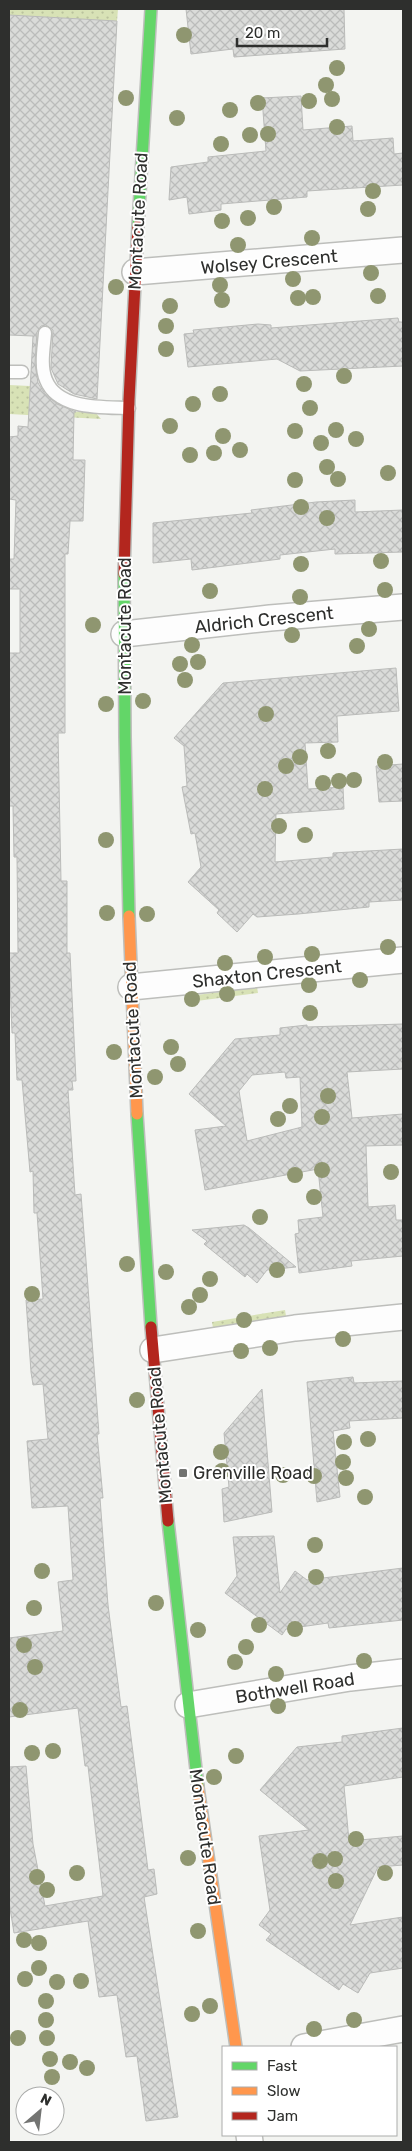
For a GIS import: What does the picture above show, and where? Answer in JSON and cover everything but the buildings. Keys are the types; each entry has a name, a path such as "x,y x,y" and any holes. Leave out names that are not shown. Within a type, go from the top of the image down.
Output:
{"street":[{"name":"Montacute Road","path":"152,9 135,272 129,408 124,634 131,987 144,1244 188,1705 220,1949 236,2046"},
{"name":"Wolsey Crescent","path":"135,272 403,250"},
{"name":"Aldrich Crescent","path":"124,634 270,618 403,607"},
{"name":"Shaxton Crescent","path":"131,987 403,960"},
{"path":"153,1350 295,1328 403,1317"},
{"name":"Bothwell Road","path":"188,1705 350,1678 403,1672"},
{"path":"310,2046 403,2029"}],"lane":[{"path":"45,333 44,373 46,381 53,389 61,396 85,406 129,408"},
{"path":"9,372 22,372"}],"green space":[{"path":"9,9 118,9 117,21 9,15"},
{"path":"9,385 30,386 29,409 96,413 101,419 9,414"},
{"path":"257,987 258,993 189,1002 189,996"},
{"path":"285,1310 286,1316 213,1328 212,1322"}],"traffic: fast":[{"path":"138,226 151,9"},
{"path":"124,574 129,916"},
{"path":"137,1114 151,1327"},
{"path":"168,1521 198,1787"}],"traffic: slow":[{"path":"129,916 137,1114"},
{"path":"198,1787 236,2046"}],"traffic: jam":[{"path":"124,574 129,400 138,226"},
{"path":"151,1327 168,1521"}],"place":[{"name":"Grenville Road","path":"183,1473"}]}
